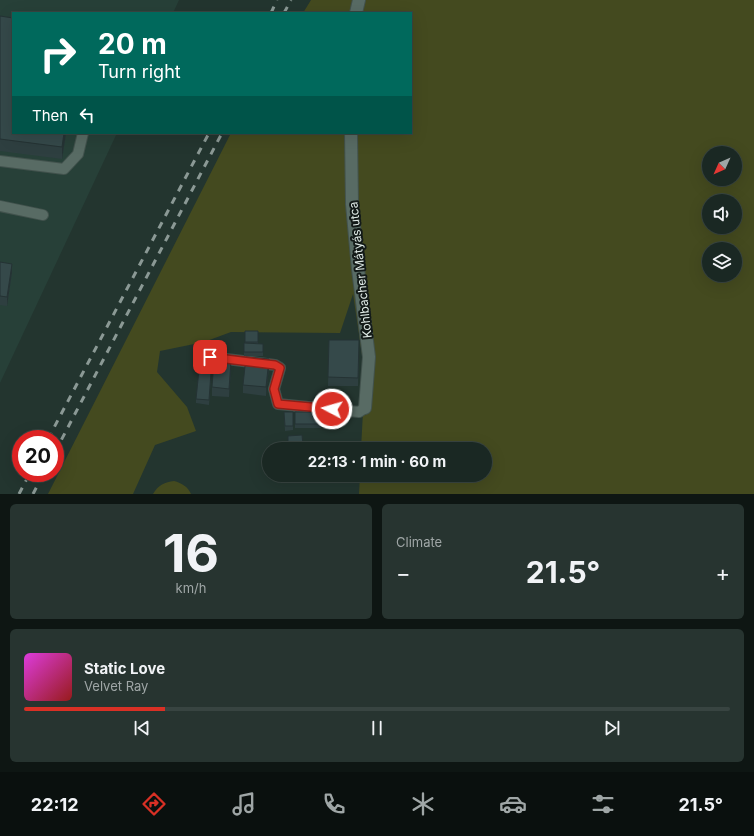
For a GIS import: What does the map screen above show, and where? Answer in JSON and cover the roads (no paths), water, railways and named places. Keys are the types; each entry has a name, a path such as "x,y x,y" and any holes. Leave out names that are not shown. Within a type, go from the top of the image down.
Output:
{"street":[{"path":"356,12 359,0"},
{"name":"Kohlbacher Mátyás utca","path":"351,134 352,204 358,269 369,357 365,408"}],"lane":[{"path":"0,161 64,169 78,154 83,134"},
{"path":"0,206 43,215"},
{"path":"210,357 275,365 280,368 274,389 278,404 359,412 365,408"}],"railway":[{"path":"271,12 277,0"},
{"path":"285,12 291,0"},
{"path":"53,430 208,134"},
{"path":"64,435 221,134"},
{"path":"19,494 25,482"},
{"path":"33,494 39,482"}]}
